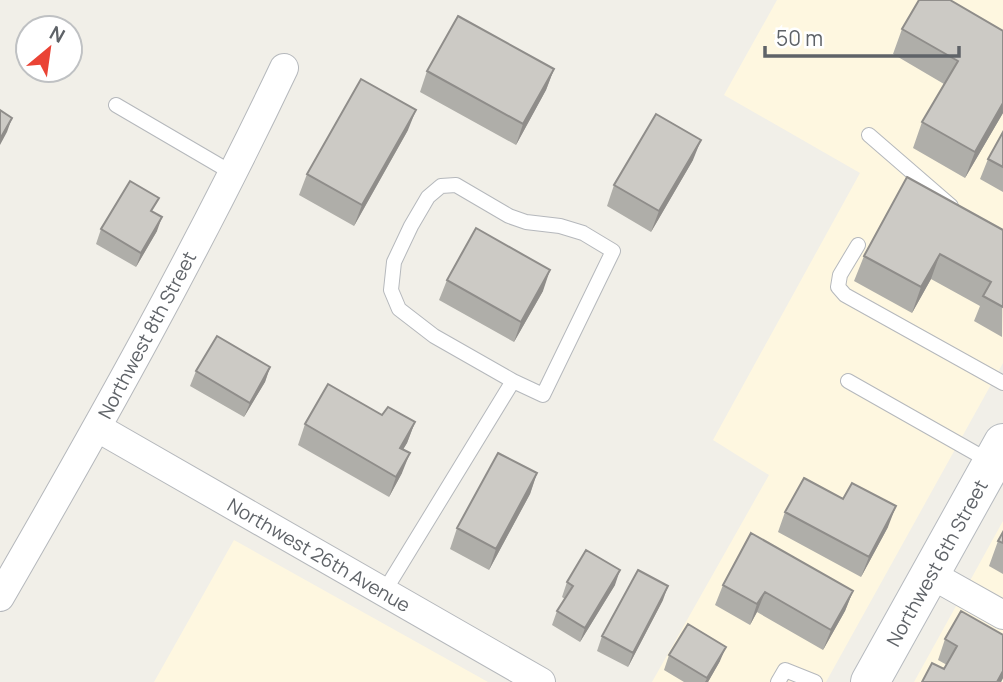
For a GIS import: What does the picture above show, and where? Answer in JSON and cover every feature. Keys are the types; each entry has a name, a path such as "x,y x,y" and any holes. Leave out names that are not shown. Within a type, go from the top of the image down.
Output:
{"main road":[{"name":"Northwest 6th Street","path":"870,682 998,453"}],"street":[{"name":"Northwest 8th Street","path":"0,597 98,428 234,174 284,68"},
{"name":"Northwest 26th Avenue","path":"98,428 541,682"},
{"path":"930,575 1003,615"}],"lane":[{"path":"116,105 234,174"},
{"path":"869,135 948,204 966,216"},
{"path":"456,185 509,216 583,233 613,251 542,395 513,380 434,336 399,309 391,290 394,262 428,197 440,186 456,185"},
{"path":"858,245 840,275 838,287 845,295 1003,383"},
{"path":"384,592 513,380"},
{"path":"848,381 998,453"},
{"path":"778,682 785,670 815,682"}],"shaded area":[{"path":"777,0 1003,0 1003,363 826,682 652,682 769,475 713,440 860,173 724,95"},
{"path":"1003,521 1003,682 914,682"},
{"path":"234,540 488,682 154,682"}],"building":[{"path":"919,0 950,0 1003,31 1003,103 975,152 922,122 958,61 902,29"},
{"path":"458,16 554,69 523,124 427,71"},
{"path":"361,79 416,110 362,205 307,174"},
{"path":"0,110 12,118 0,139"},
{"path":"656,114 701,140 659,211 614,185"},
{"path":"1003,132 1003,167 988,159"},
{"path":"907,177 1003,230 1003,307 983,296 991,282 940,254 921,287 864,256"},
{"path":"130,181 159,198 151,211 162,217 141,253 101,229"},
{"path":"476,228 550,270 521,322 447,280"},
{"path":"217,336 270,367 250,403 196,371"},
{"path":"328,384 382,415 388,407 415,422 400,448 410,453 396,477 305,424"},
{"path":"498,453 537,473 496,549 457,528"},
{"path":"804,478 843,499 852,483 896,506 869,557 785,512"},
{"path":"751,533 853,591 831,630 765,592 757,604 723,585"},
{"path":"586,550 620,570 585,628 557,611 573,586 567,582"},
{"path":"638,570 668,586 633,653 602,636"},
{"path":"961,611 1003,635 1003,671 997,682 922,682 932,663 944,669 957,646 945,639"},
{"path":"688,624 726,647 707,678 669,655"}]}
